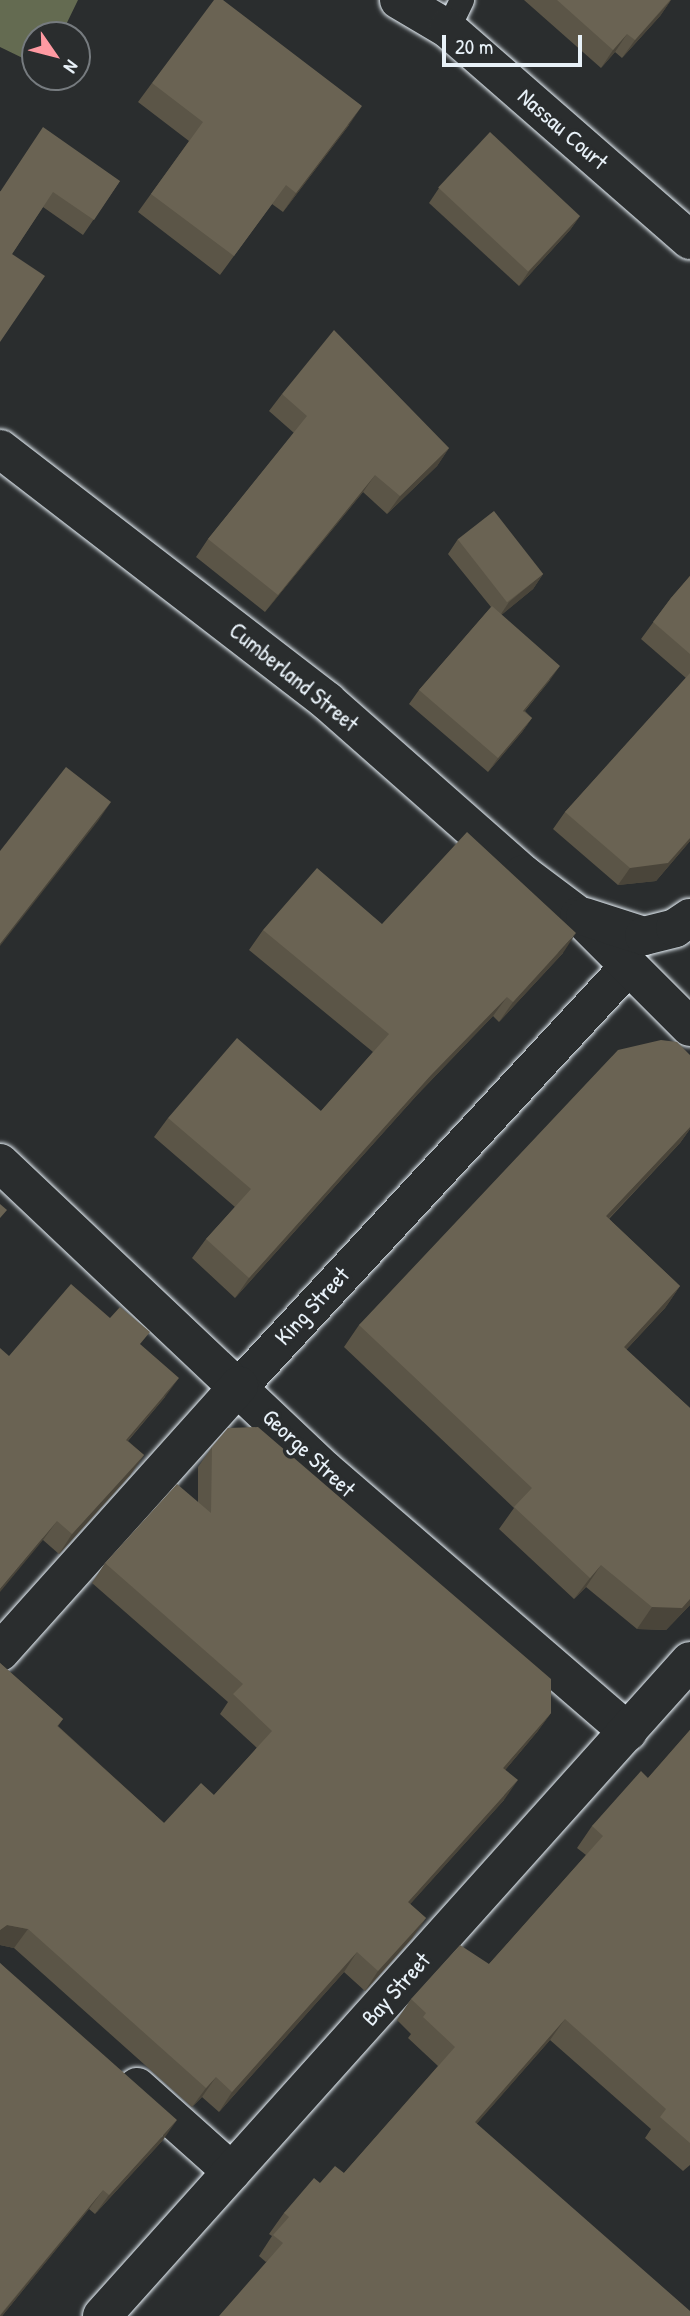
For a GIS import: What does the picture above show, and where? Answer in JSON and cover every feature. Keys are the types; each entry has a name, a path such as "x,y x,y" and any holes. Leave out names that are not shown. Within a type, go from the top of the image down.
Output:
{"main road":[{"name":"Nassau Court","path":"399,0 455,14 690,240"},
{"name":"Cumberland Street","path":"0,449 327,701 523,873 579,916 690,1027"},
{"name":"Cumberland Street","path":"579,916 644,936 675,928 690,918"},
{"name":"George Street","path":"0,1163 326,1471 628,1732"},
{"name":"King Street","path":"0,1652 239,1386"},
{"name":"Bay Street","path":"102,2316 690,1661"},
{"path":"111,2064 232,2172"}],"street":[{"name":"King Street","path":"239,1386 629,965"}],"green space":[{"path":"0,0 78,0 68,21 21,21 21,57 0,47"}],"building":[{"path":"214,0 223,0 362,106 296,193 286,185 234,256 151,194 203,122 152,83"},
{"path":"557,0 670,0 635,40 627,34 613,50"},
{"path":"43,127 120,181 94,220 53,192 12,254 45,276 0,342 0,192"},
{"path":"490,132 580,216 528,271 438,188"},
{"path":"334,330 449,448 400,496 375,475 278,595 208,539 307,416 282,394"},
{"path":"494,511 543,574 507,602 458,539"},
{"path":"690,576 690,654 653,622"},
{"path":"492,606 560,666 523,711 532,718 498,758 419,690"},
{"path":"690,673 690,838 668,863 630,868 565,812"},
{"path":"66,767 111,802 0,944 0,851"},
{"path":"467,832 576,933 513,1002 507,997 431,1075 249,1278 206,1239 251,1189 168,1118 237,1038 321,1111 389,1034 263,930 317,868 382,924"},
{"path":"661,1040 677,1042 690,1055 690,1127 606,1216 680,1286 624,1347 690,1408 690,1599 682,1608 652,1607 601,1565 590,1578 514,1507 532,1488 359,1325 618,1050"},
{"path":"0,1204 7,1210 0,1218"},
{"path":"71,1284 110,1318 120,1307 150,1332 140,1344 179,1378 126,1440 144,1455 72,1534 57,1521 0,1589 0,1348 9,1356"},
{"path":"258,1427 551,1679 551,1713 503,1768 518,1780 408,1902 426,1918 378,1971 357,1952 232,2092 216,2077 206,2088 28,1929 7,1925 0,1930 0,1663 63,1719 57,1726 164,1823 201,1783 214,1795 272,1731 233,1694 243,1684 105,1563 177,1484 211,1513 212,1447 228,1428"},
{"path":"690,1730 690,2143 660,2117 666,2109 565,2019 475,2122 690,2311 690,2316 219,2316 283,2243 273,2235 289,2217 284,2213 314,2178 320,2183 335,2166 344,2173 455,2047 423,2017 426,2013 411,1999 460,1945 489,1964 603,1836 592,1826 641,1771 648,1778"},
{"path":"0,1963 177,2120 109,2195 103,2190 0,2315"}]}
